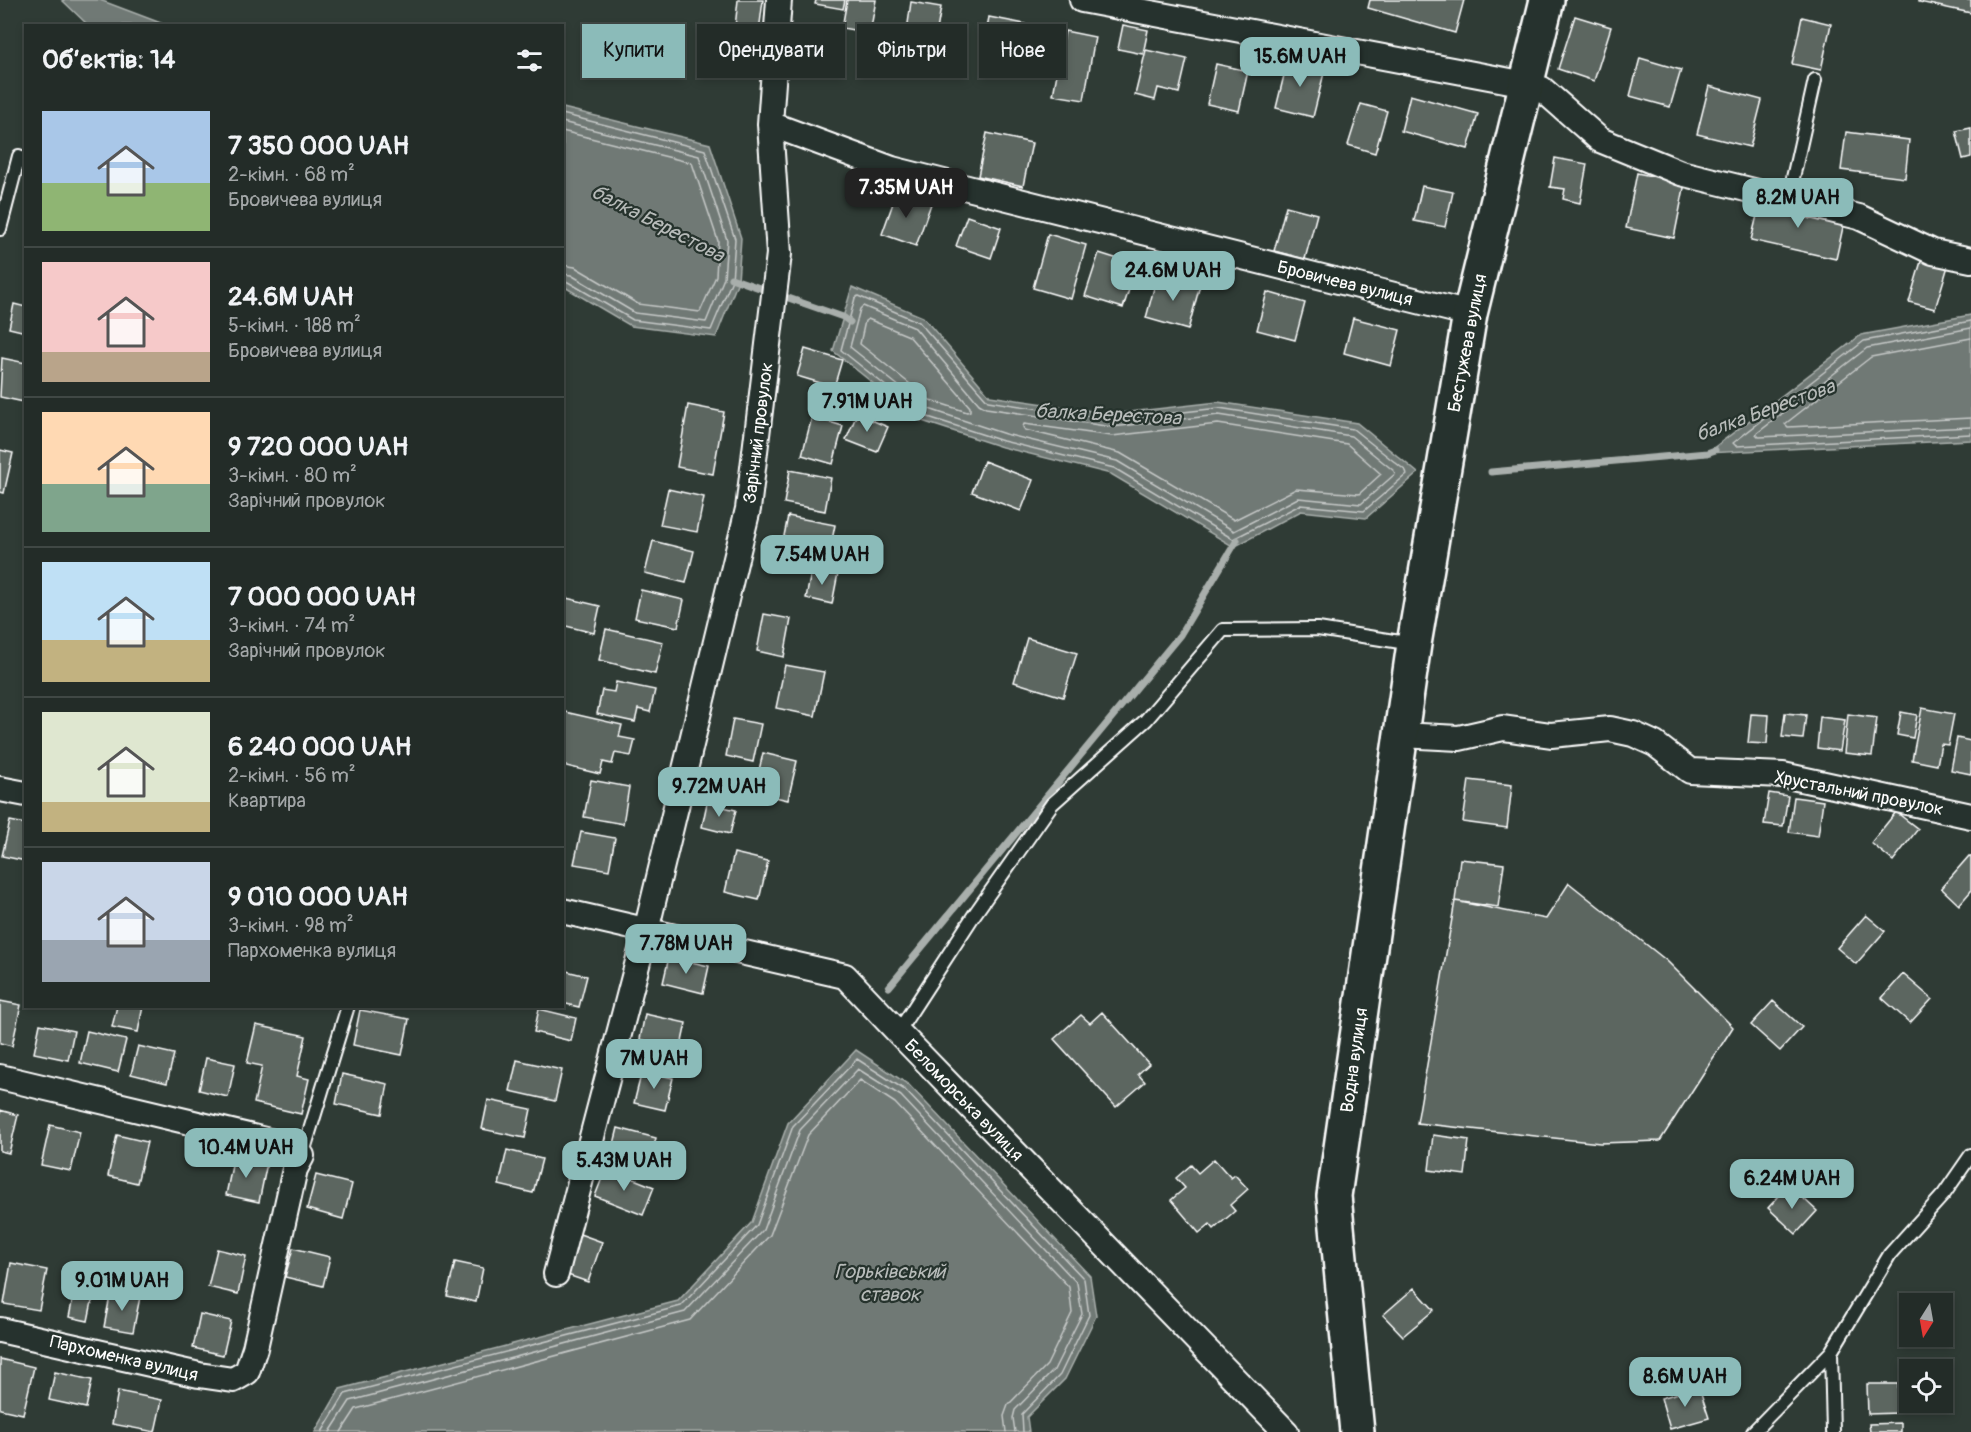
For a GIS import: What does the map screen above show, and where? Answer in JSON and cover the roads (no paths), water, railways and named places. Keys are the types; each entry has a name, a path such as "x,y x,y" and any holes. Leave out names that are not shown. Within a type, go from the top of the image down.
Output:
{"street":[{"name":"Зарічний провулок","path":"556,1274 646,932 748,509 779,254 770,124 779,0"},
{"path":"1082,0 1159,7 1526,84 1542,89 1600,140 1680,174 1859,217 1933,252 1971,260"},
{"name":"Бестужева вулиця","path":"1408,690 1470,314 1548,0"},
{"name":"Бровичева вулиця","path":"770,124 892,169 1470,314"},
{"name":"Водна вулиця","path":"1357,1432 1334,1196 1408,690"},
{"name":"Хрустальний провулок","path":"1401,735 1459,738 1503,728 1551,735 1610,729 1633,734 1655,744 1690,771 1783,775 1971,816"},
{"path":"0,789 24,794"},
{"name":"Беломорська вулиця","path":"564,912 845,976 1286,1432"},
{"path":"0,1077 282,1144 302,1156"},
{"name":"Пархоменка вулиця","path":"0,1330 200,1375 233,1380 247,1372 255,1348 296,1169 302,1156"}],"lane":[{"path":"1788,200 1815,80"},
{"path":"0,229 19,156"},
{"path":"898,1032 974,915 1052,804 1146,720 1223,630 1318,628 1414,644"},
{"path":"302,1156 347,1008"},
{"path":"1753,1432 1831,1352 1890,1254 1944,1194 1971,1155"},
{"path":"1831,1352 1833,1432"}],"water":[{"path":"62,0 100,0 163,24 87,24"},
{"path":"564,108 710,144 741,238 738,281 716,337 631,326 564,287"},
{"path":"852,287 923,317 990,396 1112,414 1218,402 1357,423 1418,473 1366,518 1301,511 1234,547 1111,474 1002,447 919,420 833,351"},
{"path":"1971,315 1971,440 1707,453 1861,335"},
{"name":"Горьківський ставок","path":"856,1050 909,1085 1090,1276 1096,1316 1065,1379 1027,1417 1029,1432 315,1432 340,1389 678,1301 752,1222 788,1123"}],"waterway":[{"name":"балка Берестова","path":"731,278 843,317 850,322"},
{"name":"балка Берестова","path":"1491,472 1707,453 1715,450"},
{"path":"889,987 1180,635 1237,540"}]}
